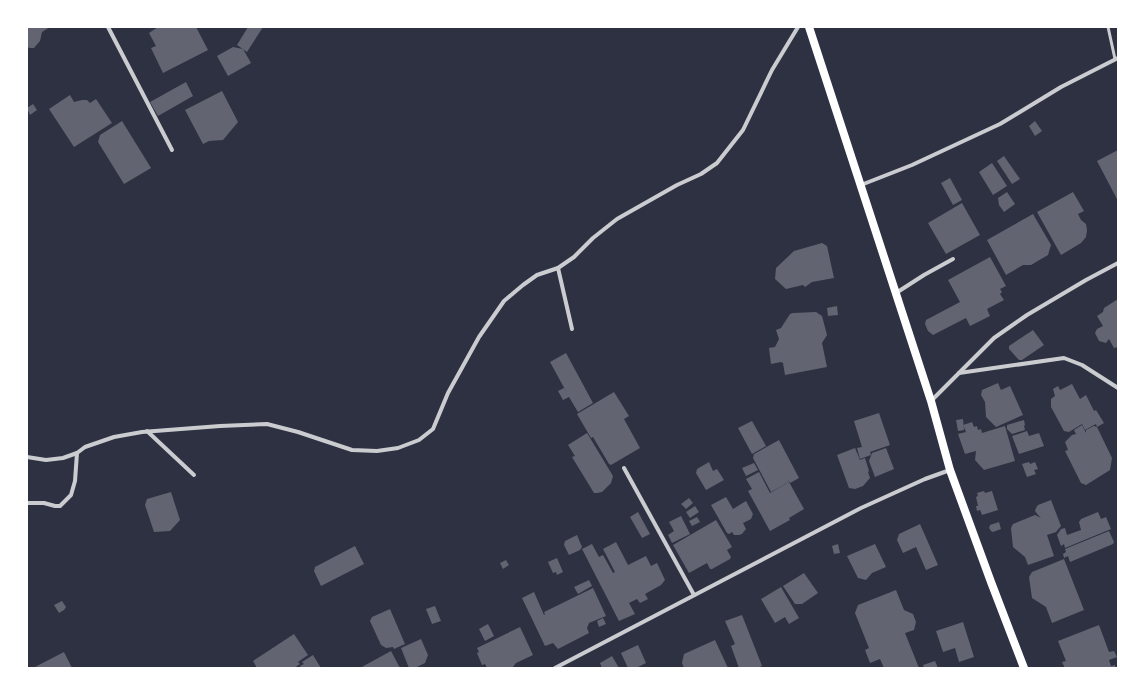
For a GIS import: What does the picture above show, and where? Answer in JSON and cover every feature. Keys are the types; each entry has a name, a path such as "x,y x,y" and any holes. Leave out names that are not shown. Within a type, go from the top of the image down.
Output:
{"main road":[{"path":"809,27 931,401 950,470 1024,668"}],"street":[{"path":"108,27 172,150"},
{"path":"27,457 46,460 63,458 77,453 85,447 114,437 147,431 220,426 267,424 298,432 352,450 377,451 398,448 419,440 433,429 448,393 479,337 504,301 522,285 537,275 558,268 574,257 592,238 617,219 677,185 701,174 717,163 743,130 772,70 798,27"},
{"path":"861,185 912,165 1000,124 1061,87 1116,58"},
{"path":"896,293 953,259"},
{"path":"931,401 994,338 1040,307 1118,263"},
{"path":"558,268 572,329"},
{"path":"958,373 1064,358 1082,365 1118,388"},
{"path":"147,431 194,475"},
{"path":"27,503 44,503 60,506 71,494 75,482 77,453"},
{"path":"624,468 694,595"},
{"path":"555,668 861,508 924,479 950,470"}],"lane":[{"path":"1108,27 1116,58"}],"building":[{"path":"27,27 50,27 42,32 40,41 34,48 30,48 27,47"},
{"path":"158,27 196,27 208,50 163,73 151,48 156,46 149,33"},
{"path":"248,27 263,27 247,52 237,45"},
{"path":"233,47 243,49 251,63 228,76 217,56"},
{"path":"186,82 193,96 158,116 150,102"},
{"path":"222,91 238,122 223,140 209,141 203,144 185,110"},
{"path":"70,95 74,102 87,100 90,103 96,99 112,123 74,147 49,109"},
{"path":"33,104 37,110 30,115 27,108"},
{"path":"122,121 151,168 124,184 98,142 100,135"},
{"path":"1035,121 1042,131 1035,136 1029,126"},
{"path":"1118,150 1118,201 1097,161"},
{"path":"1004,156 1020,179 1012,184 997,161"},
{"path":"992,163 1007,186 993,195 979,172"},
{"path":"950,178 962,200 953,205 941,183"},
{"path":"1007,192 1015,204 1004,212 999,205 998,198"},
{"path":"1073,192 1084,211 1078,214 1081,220 1086,224 1086,237 1081,243 1061,255 1037,212"},
{"path":"962,203 980,235 946,254 928,223"},
{"path":"1033,214 1051,245 1048,255 1031,265 1023,265 1006,275 987,240"},
{"path":"822,243 827,246 834,278 812,282 805,287 803,285 786,289 775,279 776,268 794,251"},
{"path":"990,257 1006,286 1000,289 1002,292 1000,294 1004,300 987,309 990,316 970,326 966,318 933,335 928,331 925,324 926,320 960,302 948,280"},
{"path":"1118,299 1118,347 1114,348 1109,339 1106,343 1099,341 1095,333 1097,329 1103,326 1097,316 1103,312 1104,308"},
{"path":"837,306 838,315 828,316 827,308"},
{"path":"816,312 822,316 827,335 822,343 827,367 785,375 783,363 771,364 769,348 775,347 779,339 776,330 781,328 790,314"},
{"path":"1033,330 1044,345 1022,360 1019,360 1009,349 1009,346"},
{"path":"566,353 593,403 578,412 569,397 563,400 558,391 564,388 567,393 550,362"},
{"path":"998,383 1001,390 1010,386 1023,415 996,427 986,417 985,402 981,395 982,390"},
{"path":"1072,384 1080,399 1086,395 1094,411 1096,410 1104,423 1097,427 1096,424 1085,430 1082,424 1069,432 1064,431 1051,407 1051,399 1055,396 1053,389 1058,386 1060,390"},
{"path":"614,392 629,416 624,419 640,448 611,465 593,437 591,438 577,414"},
{"path":"879,413 890,445 870,452 871,455 860,459 857,448 862,447 854,421"},
{"path":"963,419 964,430 958,431 956,420"},
{"path":"1024,420 1025,430 1012,434 1007,429 1007,425"},
{"path":"752,421 766,446 752,454 738,428"},
{"path":"972,422 974,427 977,426 978,430 981,429 982,433 1005,426 1015,461 984,470 975,460 976,451 965,454 958,434 966,432 963,425"},
{"path":"1082,425 1086,433 1086,430 1094,426 1097,427 1112,458 1110,470 1086,485 1081,483 1065,451 1068,450 1065,442 1072,435 1076,434 1074,430"},
{"path":"1027,431 1029,436 1039,433 1044,446 1019,454 1012,436"},
{"path":"587,433 613,476 611,483 602,492 594,493 572,457 575,456 568,445"},
{"path":"779,440 799,478 790,483 788,479 789,482 771,492 753,458 754,454"},
{"path":"855,448 860,460 865,458 870,478 863,486 855,489 849,488 837,455"},
{"path":"886,448 894,469 875,477 869,461 872,453"},
{"path":"709,462 713,471 717,469 724,480 706,490 696,473 697,469"},
{"path":"1029,462 1030,464 1035,462 1038,469 1034,470 1036,474 1027,477 1022,464"},
{"path":"754,463 758,470 746,476 742,468"},
{"path":"759,472 770,493 789,482 804,509 789,518 790,520 770,531 748,491 752,489 746,479"},
{"path":"984,491 985,493 992,491 998,510 982,515 980,510 977,511 976,506 978,506 976,497 978,496 977,493"},
{"path":"171,492 180,520 170,531 154,532 145,505 147,499"},
{"path":"726,497 733,509 746,501 753,514 751,519 743,523 746,529 742,534 734,535 732,532 729,534 727,533 711,505"},
{"path":"689,498 693,503 686,509 681,504"},
{"path":"1051,500 1061,526 1056,532 1047,535 1054,556 1028,565 1025,557 1013,547 1011,528 1013,524 1035,515 1041,518 1035,511 1036,508 1038,505"},
{"path":"695,506 699,512 690,518 686,512"},
{"path":"638,512 650,534 642,538 630,517"},
{"path":"1098,512 1101,519 1106,517 1111,529 1065,548 1064,544 1061,546 1057,535 1061,529 1065,528 1067,535 1081,530 1079,522 1081,519"},
{"path":"681,516 690,534 672,543 668,535 674,531 669,522"},
{"path":"697,517 700,522 692,526 689,521"},
{"path":"716,520 732,547 727,550 731,557 730,559 712,569 710,569 707,563 689,573 673,545"},
{"path":"999,522 1001,529 993,532 991,531 989,528 990,525"},
{"path":"920,524 938,565 926,570 916,547 903,553 897,540 899,534"},
{"path":"1109,531 1114,542 1113,544 1070,562 1068,556 1064,558 1063,554 1066,552 1065,549"},
{"path":"577,535 582,547 580,550 569,555 564,545 565,541"},
{"path":"616,542 628,565 646,556 651,566 657,563 665,580 661,585 645,594 648,599 640,603 637,599 629,603 635,614 619,621 582,549 592,544 599,557 603,555 613,573 615,572 603,549"},
{"path":"838,544 840,553 834,554 832,546"},
{"path":"875,544 886,567 872,573 866,580 858,578 847,556"},
{"path":"355,546 364,564 321,586 314,571 315,567"},
{"path":"557,558 563,572 557,575 556,572 553,573 548,562"},
{"path":"1064,559 1084,610 1052,623 1046,607 1032,598 1029,577 1032,572"},
{"path":"506,560 509,565 503,569 500,563"},
{"path":"804,573 818,593 802,604 795,604 783,586"},
{"path":"589,580 592,586 578,594 574,587"},
{"path":"781,587 799,618 789,624 785,617 775,623 761,599"},
{"path":"593,588 606,616 589,623 587,628 589,633 558,649 553,643 545,646 522,598 534,592 544,615 544,612"},
{"path":"896,590 904,610 913,614 916,622 914,630 905,633 919,668 884,668 880,659 870,663 865,650 869,648 855,613 858,605"},
{"path":"62,601 66,607 59,613 54,605"},
{"path":"435,606 441,621 432,624 426,609"},
{"path":"390,609 405,644 394,649 393,647 386,648 381,645 370,621 372,617"},
{"path":"742,615 762,666 757,668 739,668 731,646 735,644 725,621"},
{"path":"603,618 606,624 599,627 597,621"},
{"path":"963,622 974,657 959,662 955,648 943,652 936,631"},
{"path":"488,624 494,636 485,641 479,629"},
{"path":"1099,625 1109,652 1114,651 1117,657 1109,660 1111,666 1115,665 1116,668 1065,668 1062,662 1066,661 1058,641"},
{"path":"520,627 533,655 516,663 512,668 487,668 485,664 482,665 477,653 479,652 477,648"},
{"path":"294,634 308,655 298,662 300,664 294,668 257,668 253,661"},
{"path":"421,639 428,655 425,663 415,668 409,668 401,648"},
{"path":"715,640 728,668 684,668 682,663 684,654"},
{"path":"638,645 646,663 636,668 628,668 621,653"},
{"path":"391,651 400,668 360,668"},
{"path":"64,652 72,668 33,668"},
{"path":"313,655 321,668 301,668 300,666 304,664 302,662"},
{"path":"612,656 619,668 602,668 600,663"},
{"path":"935,661 938,668 924,668 923,665"}]}
